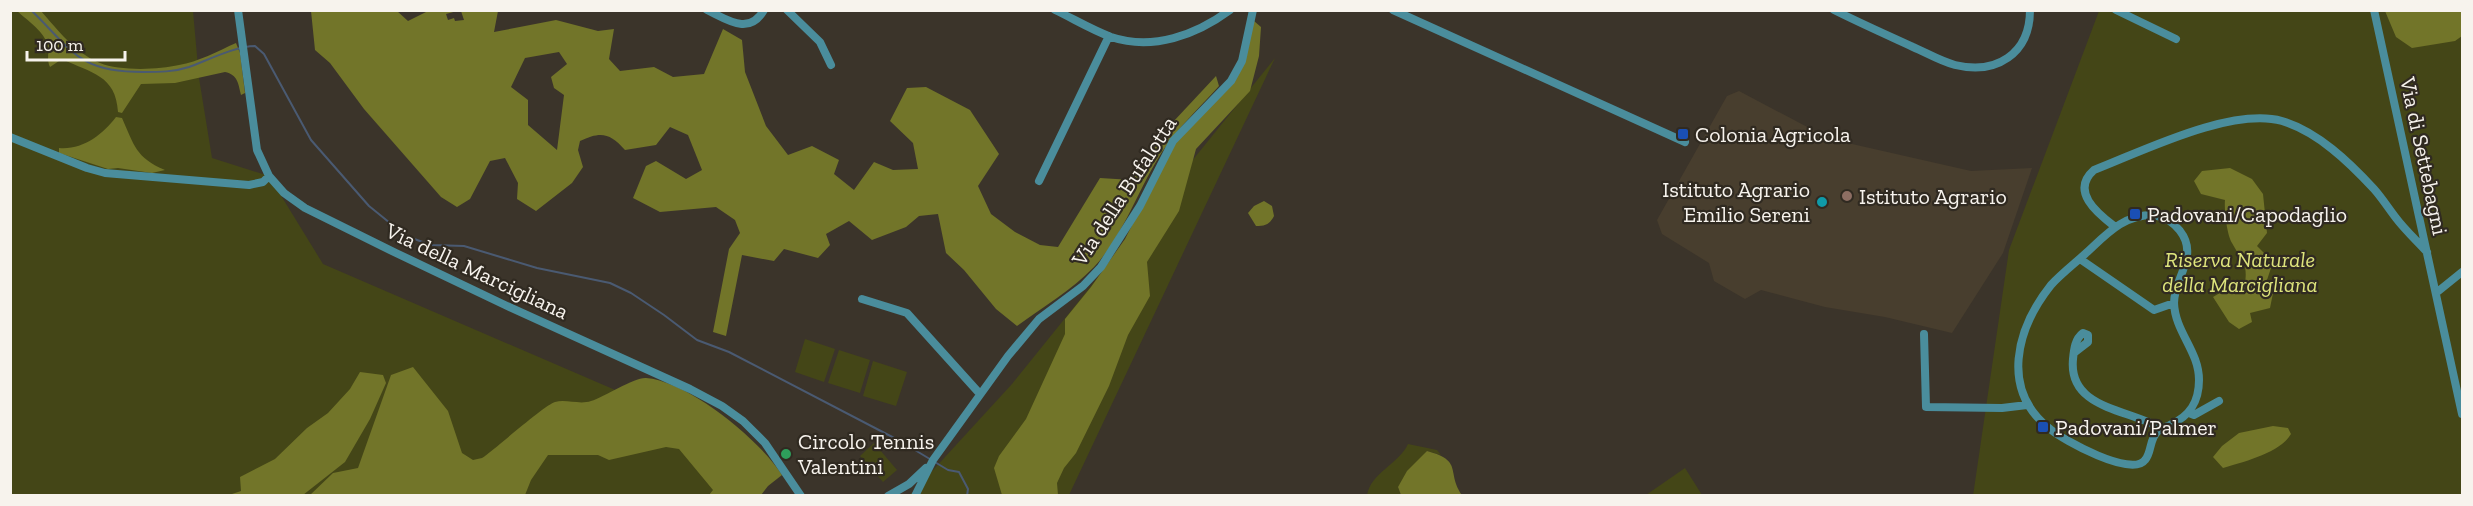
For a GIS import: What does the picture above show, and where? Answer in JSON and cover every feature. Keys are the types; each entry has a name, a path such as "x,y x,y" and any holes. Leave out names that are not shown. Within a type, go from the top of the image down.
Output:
{"street":[{"name":"Via della Marcigliana","path":"238,10 257,150 269,176 284,193 305,208 505,305 690,389 722,406 743,421 765,443 801,495"},
{"path":"707,10 746,25 758,20 764,10"},
{"path":"787,10 820,42 831,65"},
{"path":"1055,10 1109,36 1132,41 1166,40 1199,30 1230,10"},
{"name":"Via della Bufalotta","path":"915,495 933,460 980,394 1037,321 1083,286 1104,263 1140,206 1173,141 1189,122 1222,91 1237,72 1243,55 1252,10"},
{"path":"1393,10 1685,142"},
{"path":"1834,10 1947,62 1974,67 1989,66 2015,53 2027,32 2030,10"},
{"name":"Via di Settebagni","path":"2374,10 2463,414"},
{"path":"2121,12 2176,39"},
{"path":"1039,181 1109,36"},
{"path":"2114,226 2092,208 2085,195 2085,181 2094,170 2231,120 2261,118 2283,121 2325,144 2375,190 2402,225 2427,252"},
{"path":"10,137 87,168 105,172 249,185 262,182 269,176"},
{"path":"2153,215 2165,218 2178,228 2184,238 2187,254 2176,287 2174,303 2179,324 2195,354 2199,368 2197,396 2189,413 2154,436 2146,460 2142,463 2127,464 2084,450 2066,440 2050,429 2027,405 2020,387 2018,365 2023,335 2037,305 2053,284 2114,226 2134,217 2153,215"},
{"path":"2402,225 2420,220"},
{"path":"2080,259 2154,310 2174,303"},
{"path":"2436,293 2463,272"},
{"path":"862,299 907,313 980,394"},
{"path":"1924,334 1926,407 2002,408 2027,405"},
{"path":"2075,352 2075,375 2083,391 2092,400 2150,422 2162,429"},
{"path":"2189,413 2194,415 2219,401"},
{"name":"Via della Bufalotta","path":"888,495 913,480 933,460"}],"shaded area":[{"path":"17,11 41,11 82,53 108,66 150,69 186,64 236,43 240,53 245,93 241,95 235,77 225,72 175,83 141,84 122,113 118,112 112,90 100,77 62,59 50,67 45,39"},
{"path":"311,11 397,11 408,21 428,11 457,11 446,14 448,20 454,18 455,21 464,20 461,11 498,11 494,32 556,20 598,31 614,29 609,59 620,71 654,67 673,77 704,74 723,29 742,40 745,72 766,126 788,155 812,146 839,160 834,174 854,190 874,162 893,170 918,169 913,143 890,121 907,88 926,87 970,110 999,154 978,186 991,214 1015,232 1040,245 1058,247 1100,178 1132,180 1173,122 1216,76 1219,86 1168,143 1105,254 1067,291 1017,326 996,309 964,270 946,253 938,214 919,216 906,227 872,240 849,221 826,234 830,245 818,258 784,249 774,261 742,255 726,336 713,332 729,249 740,233 735,220 716,207 660,212 633,198 646,166 656,161 686,179 702,170 688,135 670,127 656,145 625,150 615,140 605,135 580,141 578,150 583,167 572,183 536,211 517,199 518,183 505,158 490,161 470,199 457,207 441,197 364,109 330,63 315,50","holes":["559,52 567,64 551,77 554,88 564,95 557,150 528,125 528,100 511,87 525,58"]},
{"path":"2385,11 2462,11 2462,36 2455,41 2412,48 2396,37"},
{"path":"1254,21 1261,27 1259,56 1250,91 1196,149 1179,211 1147,262 1150,296 1128,335 1109,386 1076,453 1064,468 1057,483 1058,495 1002,495 994,468 999,456 1026,419 1065,334 1065,319 1125,239 1174,143 1232,85"},
{"name":"Istituto Agrario","path":"1739,91 1830,139 1971,171 2032,168 2003,253 1952,333 1885,317 1825,307 1761,290 1745,299 1714,281 1709,263 1662,234 1657,220 1727,96"},
{"path":"116,117 122,118 137,150 148,161 165,170 152,173 118,168 108,169 59,153 59,148 76,147 91,140 105,130"},
{"path":"2230,168 2252,179 2263,194 2267,233 2257,246 2265,254 2271,268 2265,286 2273,293 2270,308 2250,313 2252,322 2239,329 2229,322 2213,297 2230,287 2245,283 2246,276 2245,266 2229,234 2225,216 2225,200 2201,194 2194,181 2202,171"},
{"path":"1264,201 1272,206 1274,216 1267,224 1256,226 1248,213 1254,206"},
{"path":"413,367 448,411 462,453 473,460 482,458 541,410 555,402 591,401 646,378 682,390 722,414 772,461 782,475 761,495 709,495 713,490 679,449 666,447 609,460 598,455 548,455 531,480 525,495 309,496 333,473 358,468 391,375"},
{"path":"360,372 383,375 386,383 370,419 345,462 303,495 229,495 241,491 240,477 275,459 307,428 328,413 350,389"},
{"path":"2273,426 2288,428 2291,434 2286,441 2270,452 2223,468 2213,457 2222,446 2239,433"},
{"path":"1427,451 1450,463 1457,487 1462,495 1401,495 1398,487 1407,471"}],"green space":[{"path":"10,11 193,11 199,78 212,158 269,176 323,264 650,405 748,495 11,495"},
{"name":"Riserva Naturale della Marcigliana","path":"2099,11 2462,11 2462,495 1973,496 2009,250"},
{"path":"1275,58 1069,495 906,496 912,493 1012,384"},
{"path":"805,339 835,349 824,382 795,372"},
{"path":"839,350 870,360 860,393 828,383"},
{"path":"873,361 907,372 896,406 863,396"},
{"path":"874,443 897,470 883,482 860,456"},
{"path":"1408,444 1437,450 1441,455 1427,451 1398,487 1401,495 1367,496 1373,481 1404,451"},
{"path":"1685,468 1702,495 1646,495"}],"waterway":[{"path":"31,10 78,56 104,68 121,71 178,70 231,51 255,46 264,54 311,140 369,206 406,236 431,245 464,246 537,268 610,283 631,293 697,340 729,352 900,441 948,470 959,472 968,489 967,496"}],"place":[{"name":"Colonia Agricola","path":"1683,134"},
{"name":"Istituto Agrario","path":"1847,196"},
{"name":"Istituto Agrario Emilio Sereni","path":"1822,202"},
{"name":"Padovani/Capodaglio","path":"2135,214"},
{"name":"Padovani/Palmer","path":"2043,427"},
{"name":"Circolo Tennis Valentini","path":"786,454"}]}
